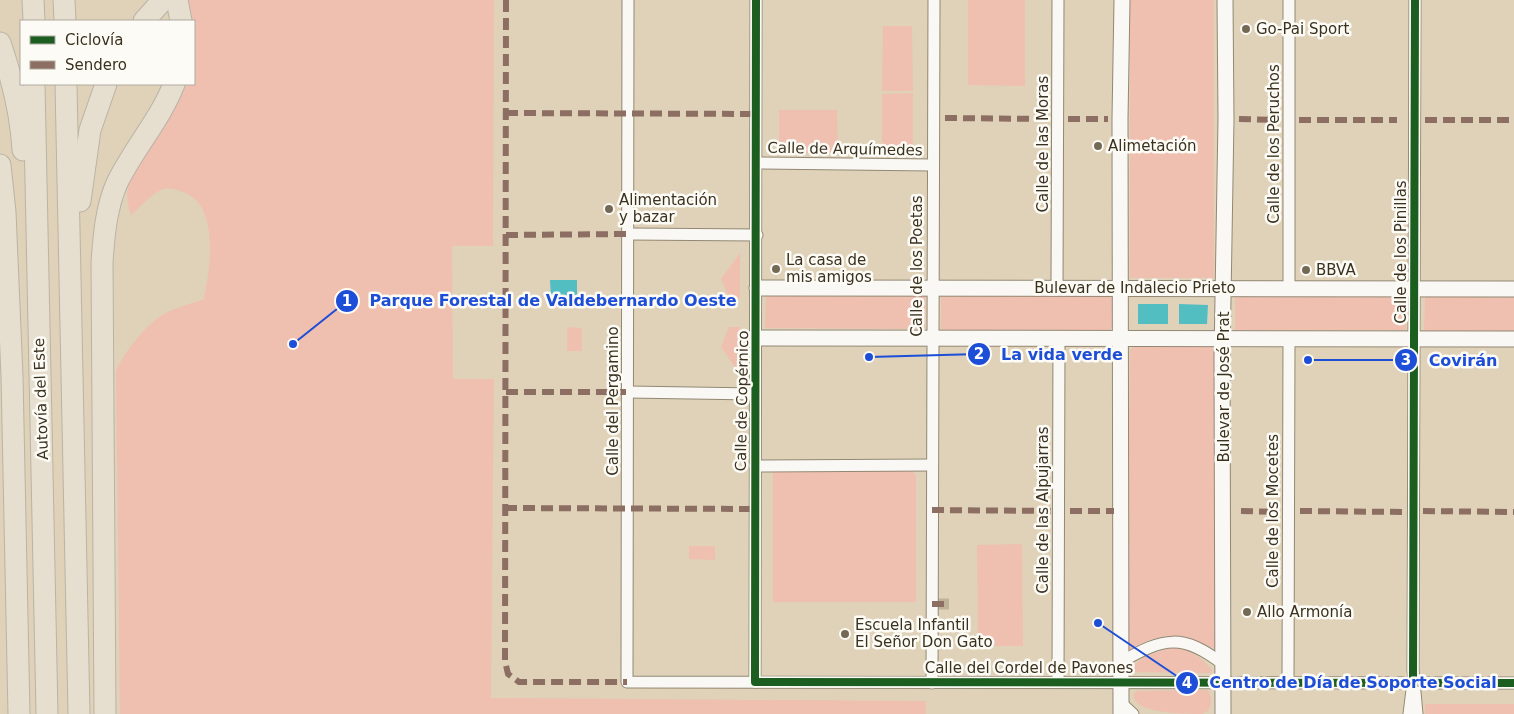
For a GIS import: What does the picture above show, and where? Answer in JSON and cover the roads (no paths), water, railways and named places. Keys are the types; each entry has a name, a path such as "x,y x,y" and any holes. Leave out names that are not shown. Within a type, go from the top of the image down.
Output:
{"highway":[{"path":"33,0 34,20"},
{"path":"64,0 65,20"},
{"path":"177,0 181,20"},
{"path":"0,43 11,75 22,131 26,202 36,247"},
{"name":"Autovía del Este","path":"34,85 47,714"},
{"name":"Autovía del Este","path":"66,85 79,714"},
{"path":"77,651 86,526 79,224 82,176 90,130 106,85"},
{"path":"106,714 102,281 105,224 116,185 133,154 165,106 174,85"},
{"path":"0,165 5,212 12,376 20,714"}],"street":[{"name":"Calle del Pergamino","path":"627,682 628,0"},
{"name":"Calle de Copérnico","path":"755,682 756,0"},
{"name":"Calle de los Poetas","path":"932,682 935,604 932,465 934,0"},
{"name":"Calle de las Moras","path":"1057,287 1058,0"},
{"path":"1122,0 1120,119 1122,287 1121,708 1132,714"},
{"name":"Bulevar de José Prat","path":"1220,712 1224,683 1223,338 1225,0"},
{"name":"Calle de los Peruchos","path":"1289,288 1290,0"},
{"name":"Calle de los Pinillas","path":"1409,714 1413,683 1415,0"},
{"name":"Calle de Arquímedes","path":"757,163 932,165"},
{"path":"629,234 757,235"},
{"name":"Bulevar de Indalecio Prieto","path":"756,288 1514,289"},
{"path":"757,338 1514,339"},
{"name":"Calle de las Alpujarras","path":"1058,338 1058,682"},
{"name":"Calle de los Mocetes","path":"1288,683 1289,338"},
{"path":"628,392 755,394"},
{"path":"755,466 932,465"},
{"path":"1121,662 1141,649 1173,642 1190,643 1224,665"},
{"name":"Calle del Cordel de Pavones","path":"627,682 1514,683"},
{"name":"Calle de los Pinillas","path":"1413,683 1417,714"}],"water":[{"path":"550,280 577,280 577,298 551,298"},
{"path":"1138,304 1168,304 1168,324 1138,324"},
{"path":"1179,304 1208,305 1207,324 1179,324"}],"tunnel":[{"path":"938,604 949,604"}],"place":[{"name":"Go-Pai Sport","path":"1246,29"},
{"name":"Alimetación","path":"1098,146"},
{"name":"Alimentación y bazar","path":"609,209"},
{"name":"La casa de mis amigos","path":"776,269"},
{"name":"BBVA","path":"1306,270"},
{"name":"Parque Forestal de Valdebernardo Oeste","path":"293,344"},
{"name":"La vida verde","path":"869,357"},
{"name":"Covirán","path":"1308,360"},
{"name":"Allo Armonía","path":"1247,612"},
{"name":"Centro de Día de Soporte Social","path":"1098,623"},
{"name":"Escuela Infantil El Señor Don Gato","path":"845,634"}]}
